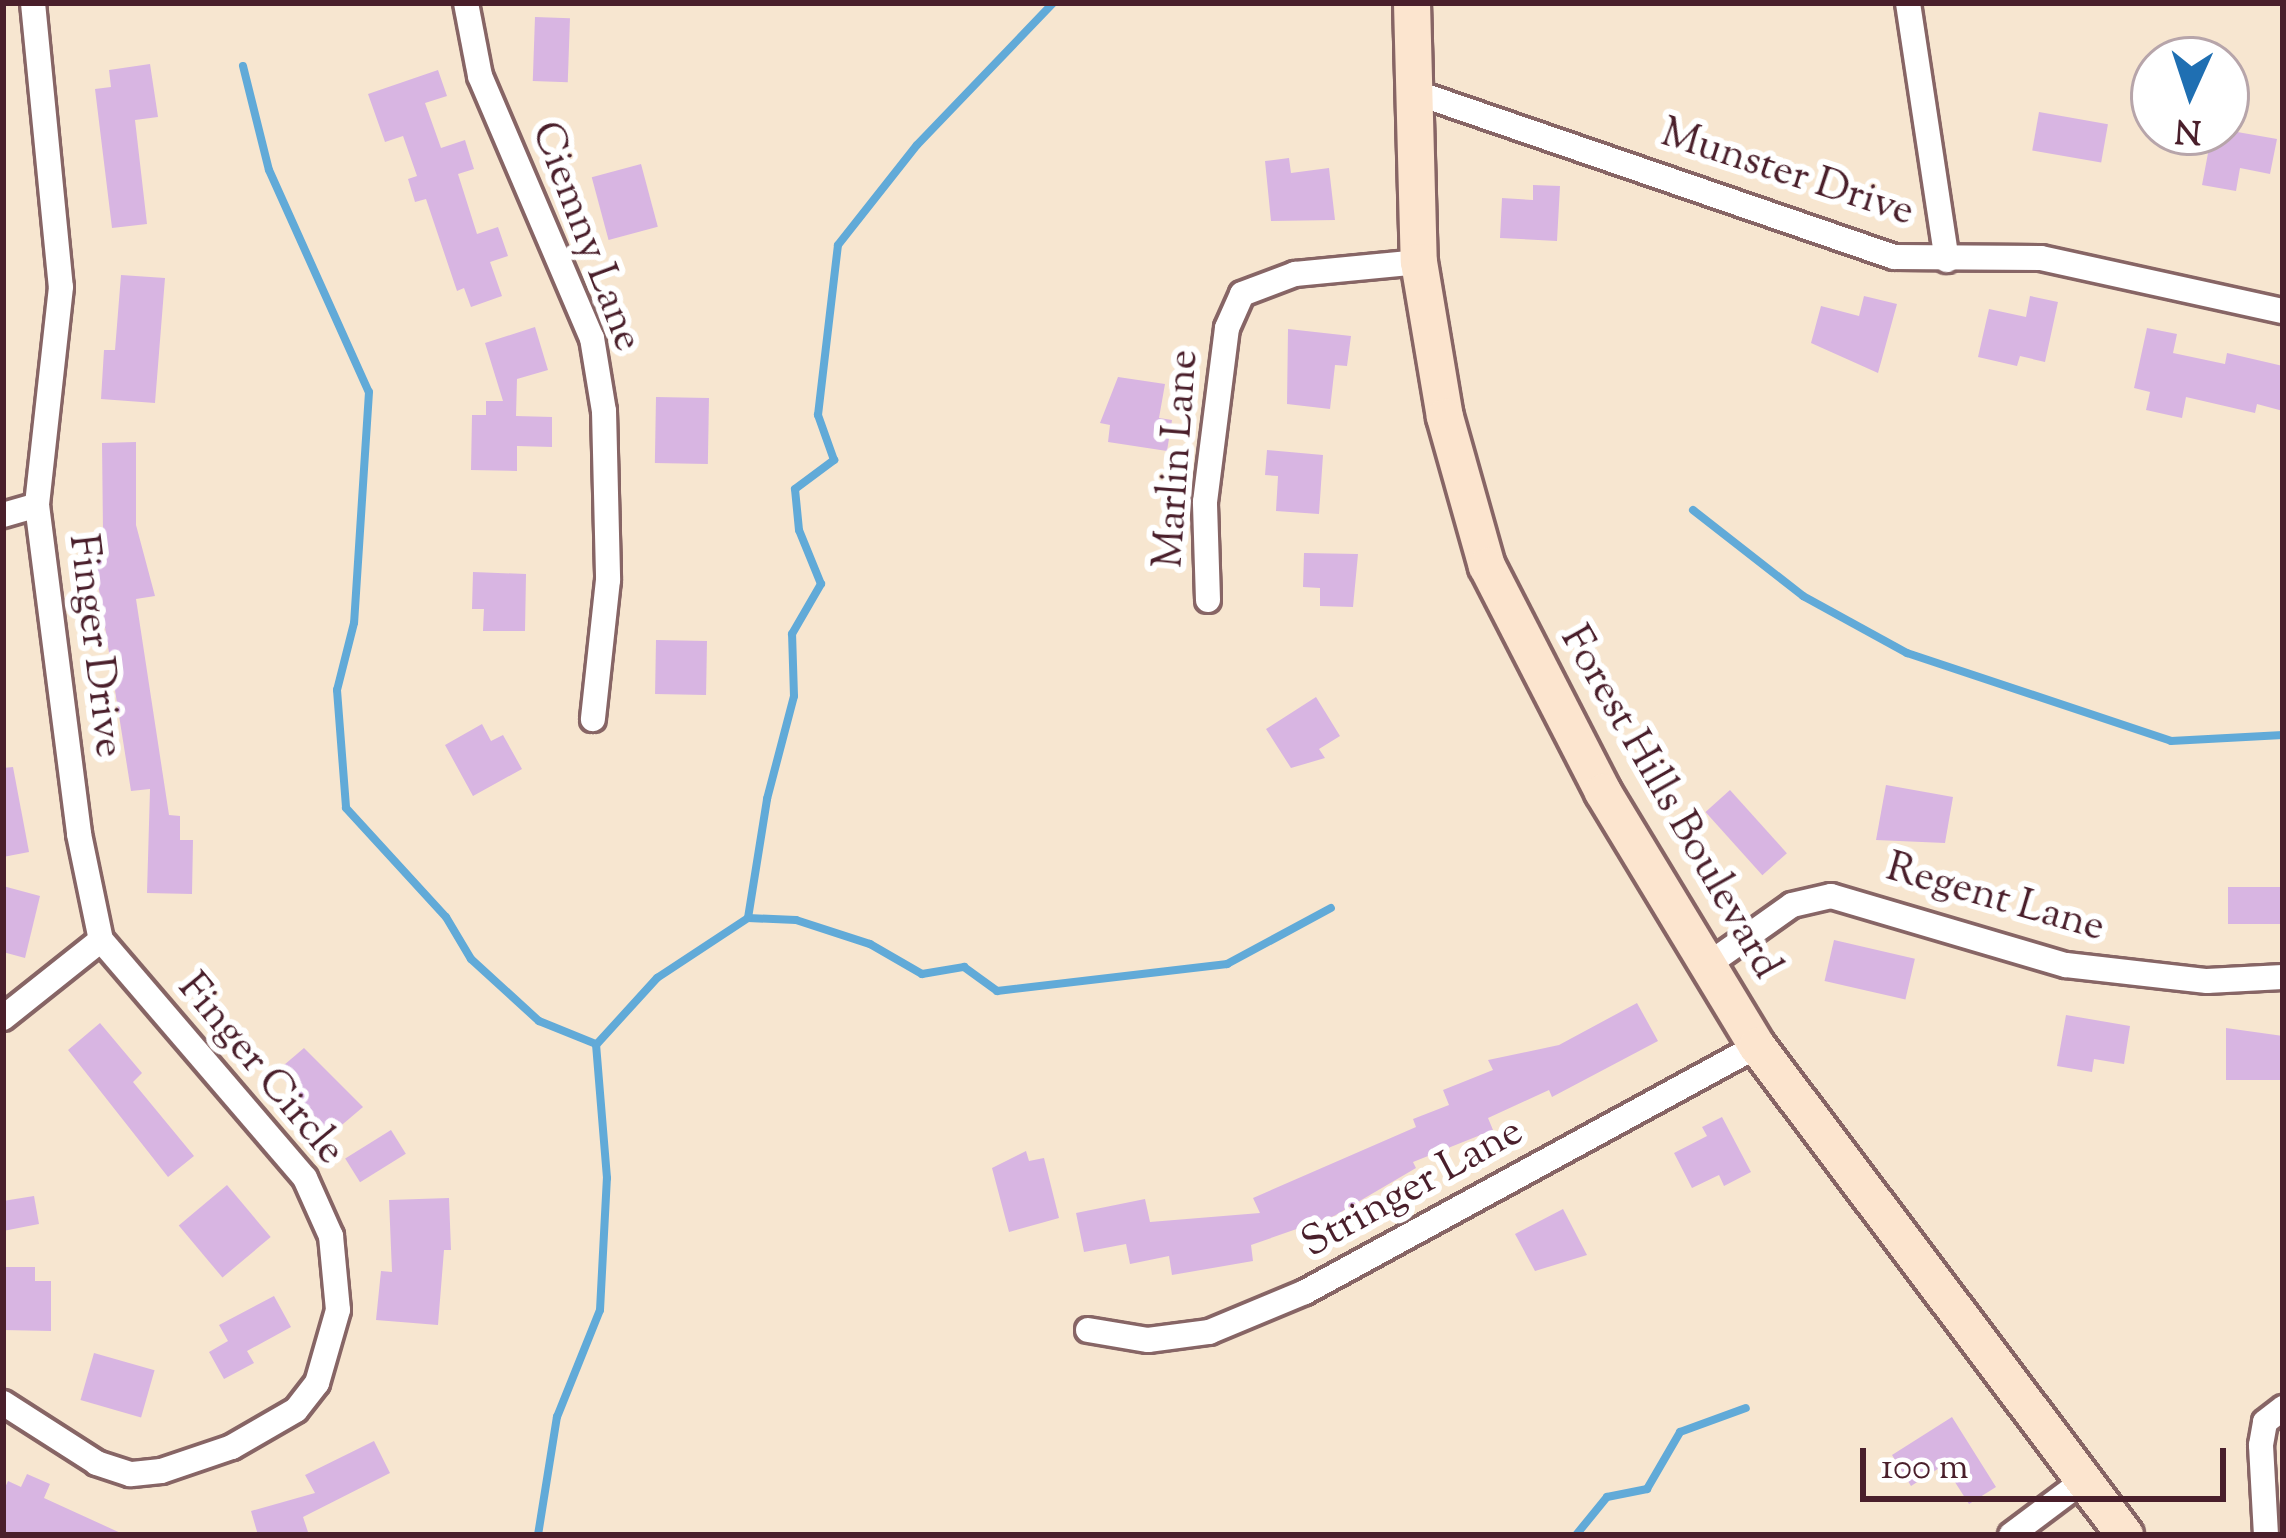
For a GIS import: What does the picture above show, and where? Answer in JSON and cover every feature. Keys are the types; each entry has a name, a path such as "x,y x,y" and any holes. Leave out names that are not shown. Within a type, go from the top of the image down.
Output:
{"main road":[{"name":"Forest Hills Boulevard","path":"1412,3 1419,262 1445,417 1487,566 1603,792 1757,1046 2087,1478 2125,1535"}],"street":[{"name":"Finger Drive","path":"34,3 61,287 37,505 79,834 101,940"},
{"name":"Ciemny Lane","path":"466,3 480,76 595,356 608,513 592,719"},
{"path":"1908,3 1947,260"},
{"name":"Munster Drive","path":"1417,93 1894,257 2041,258 2283,311"},
{"name":"Marlin Lane","path":"1208,600 1204,502 1227,328 1242,293 1294,274 1419,262"},
{"path":"3,515 37,505"},
{"name":"Regent Lane","path":"1706,966 1792,904 1831,896 2066,964 2207,981 2283,976"},
{"path":"3,1018 101,940"},
{"name":"Finger Circle","path":"3,1403 97,1463 130,1474 161,1471 232,1448 296,1410 317,1383 334,1332 338,1268 322,1206 101,940"},
{"name":"Stringer Lane","path":"1088,1330 1148,1340 1209,1331 1305,1292 1757,1046"},
{"path":"2266,1535 2275,1471 2265,1422 2283,1408"},
{"path":"2011,1535 2087,1478"}],"building":[{"path":"535,17 570,18 568,82 533,81"},
{"path":"150,64 158,117 135,120 147,224 112,228 95,89 111,87 109,70"},
{"path":"438,70 447,96 425,103 441,148 465,140 474,169 458,174 477,234 498,227 508,256 490,262 502,296 471,307 464,288 457,291 426,199 415,202 408,179 417,176 403,136 385,142 368,94"},
{"path":"2039,112 2108,124 2101,163 2032,150"},
{"path":"2250,134 2277,139 2270,174 2240,168 2236,191 2202,185 2207,156 2250,156"},
{"path":"1289,158 1291,173 1329,168 1335,220 1271,221 1265,161"},
{"path":"641,164 658,227 609,240 592,177"},
{"path":"1533,185 1560,186 1557,241 1500,238 1502,198 1533,200"},
{"path":"121,275 165,278 155,403 101,399 104,350 115,350"},
{"path":"1864,296 1897,304 1878,373 1811,343 1821,306 1859,316"},
{"path":"2030,296 2058,302 2045,362 2020,356 2017,366 1978,357 1989,309 2026,317"},
{"path":"535,327 548,370 517,379 516,416 552,417 552,447 517,446 517,471 471,470 472,415 486,415 486,401 503,401 485,343"},
{"path":"2147,328 2177,334 2173,353 2225,364 2227,353 2283,366 2283,411 2257,404 2255,413 2186,397 2182,418 2146,410 2150,392 2134,388"},
{"path":"1288,329 1351,336 1347,366 1335,365 1330,409 1287,404"},
{"path":"1118,377 1165,384 1159,418 1172,420 1167,451 1108,442 1110,425 1100,423"},
{"path":"656,397 709,398 708,464 655,463"},
{"path":"136,442 136,525 155,596 136,599 169,815 180,816 180,840 193,840 192,894 147,893 150,789 131,791 90,533 103,531 102,443"},
{"path":"1267,450 1323,455 1319,514 1276,511 1278,476 1265,475"},
{"path":"1304,553 1358,554 1353,607 1320,606 1320,588 1303,587"},
{"path":"473,572 526,574 525,631 483,631 484,609 472,609"},
{"path":"656,640 707,641 706,695 655,694"},
{"path":"1316,697 1340,736 1319,749 1325,758 1291,768 1266,729"},
{"path":"482,724 491,741 503,735 522,769 473,796 445,745"},
{"path":"13,767 29,852 3,857 3,768"},
{"path":"1886,785 1953,797 1945,843 1876,840"},
{"path":"1730,790 1787,853 1762,875 1705,812"},
{"path":"3,886 40,896 25,958 3,952"},
{"path":"2228,887 2283,887 2283,924 2228,924"},
{"path":"1834,940 1915,959 1905,1000 1825,981"},
{"path":"1637,1003 1658,1041 1552,1097 1549,1090 1488,1118 1493,1130 1413,1162 1416,1168 1334,1216 1251,1245 1253,1261 1172,1275 1169,1256 1130,1264 1126,1244 1084,1252 1076,1213 1145,1199 1150,1222 1260,1213 1253,1198 1416,1127 1413,1119 1449,1105 1443,1090 1493,1070 1488,1060 1559,1045"},
{"path":"2066,1015 2130,1026 2124,1064 2094,1059 2092,1072 2057,1066"},
{"path":"100,1023 142,1073 133,1082 194,1156 168,1177 68,1050"},
{"path":"2226,1028 2283,1036 2283,1080 2226,1080"},
{"path":"304,1048 363,1107 330,1135 277,1071"},
{"path":"1722,1117 1751,1172 1724,1186 1719,1175 1692,1188 1674,1153 1707,1136 1702,1127"},
{"path":"391,1130 406,1154 360,1182 345,1159"},
{"path":"1026,1151 1029,1161 1044,1158 1059,1218 1009,1232 992,1168"},
{"path":"227,1185 271,1237 222,1278 179,1225"},
{"path":"34,1196 39,1224 3,1231 3,1201"},
{"path":"449,1198 451,1250 444,1250 438,1325 376,1320 381,1271 392,1272 389,1200"},
{"path":"1563,1209 1587,1255 1535,1271 1515,1234"},
{"path":"3,1267 35,1267 35,1281 51,1281 51,1331 3,1330"},
{"path":"274,1296 291,1327 247,1351 254,1363 224,1379 209,1352 228,1341 219,1325"},
{"path":"94,1353 155,1370 141,1417 80,1400"},
{"path":"1952,1417 1996,1487 1969,1504 1944,1465 1911,1486 1892,1455"},
{"path":"374,1441 390,1473 303,1517 309,1535 258,1535 251,1511 315,1493 305,1475"},
{"path":"27,1474 50,1484 44,1498 125,1535 3,1535 3,1492 8,1481 21,1487"}],"waterway":[{"path":"538,1535 557,1417 600,1310 607,1178 596,1045 657,978 748,918 767,799 794,696 792,634 821,584 799,530 795,489 834,460 818,415 838,245 917,145 1053,3"},
{"path":"243,66 269,170 369,392 354,623 337,690 346,808 446,917 471,959 539,1021 596,1044"},
{"path":"1693,510 1803,596 1907,653 2171,741 2283,735"},
{"path":"748,918 796,920 870,944 922,974 964,967 997,991 1227,964 1331,908"},
{"path":"1576,1535 1607,1497 1647,1489 1680,1432 1746,1408"}]}
